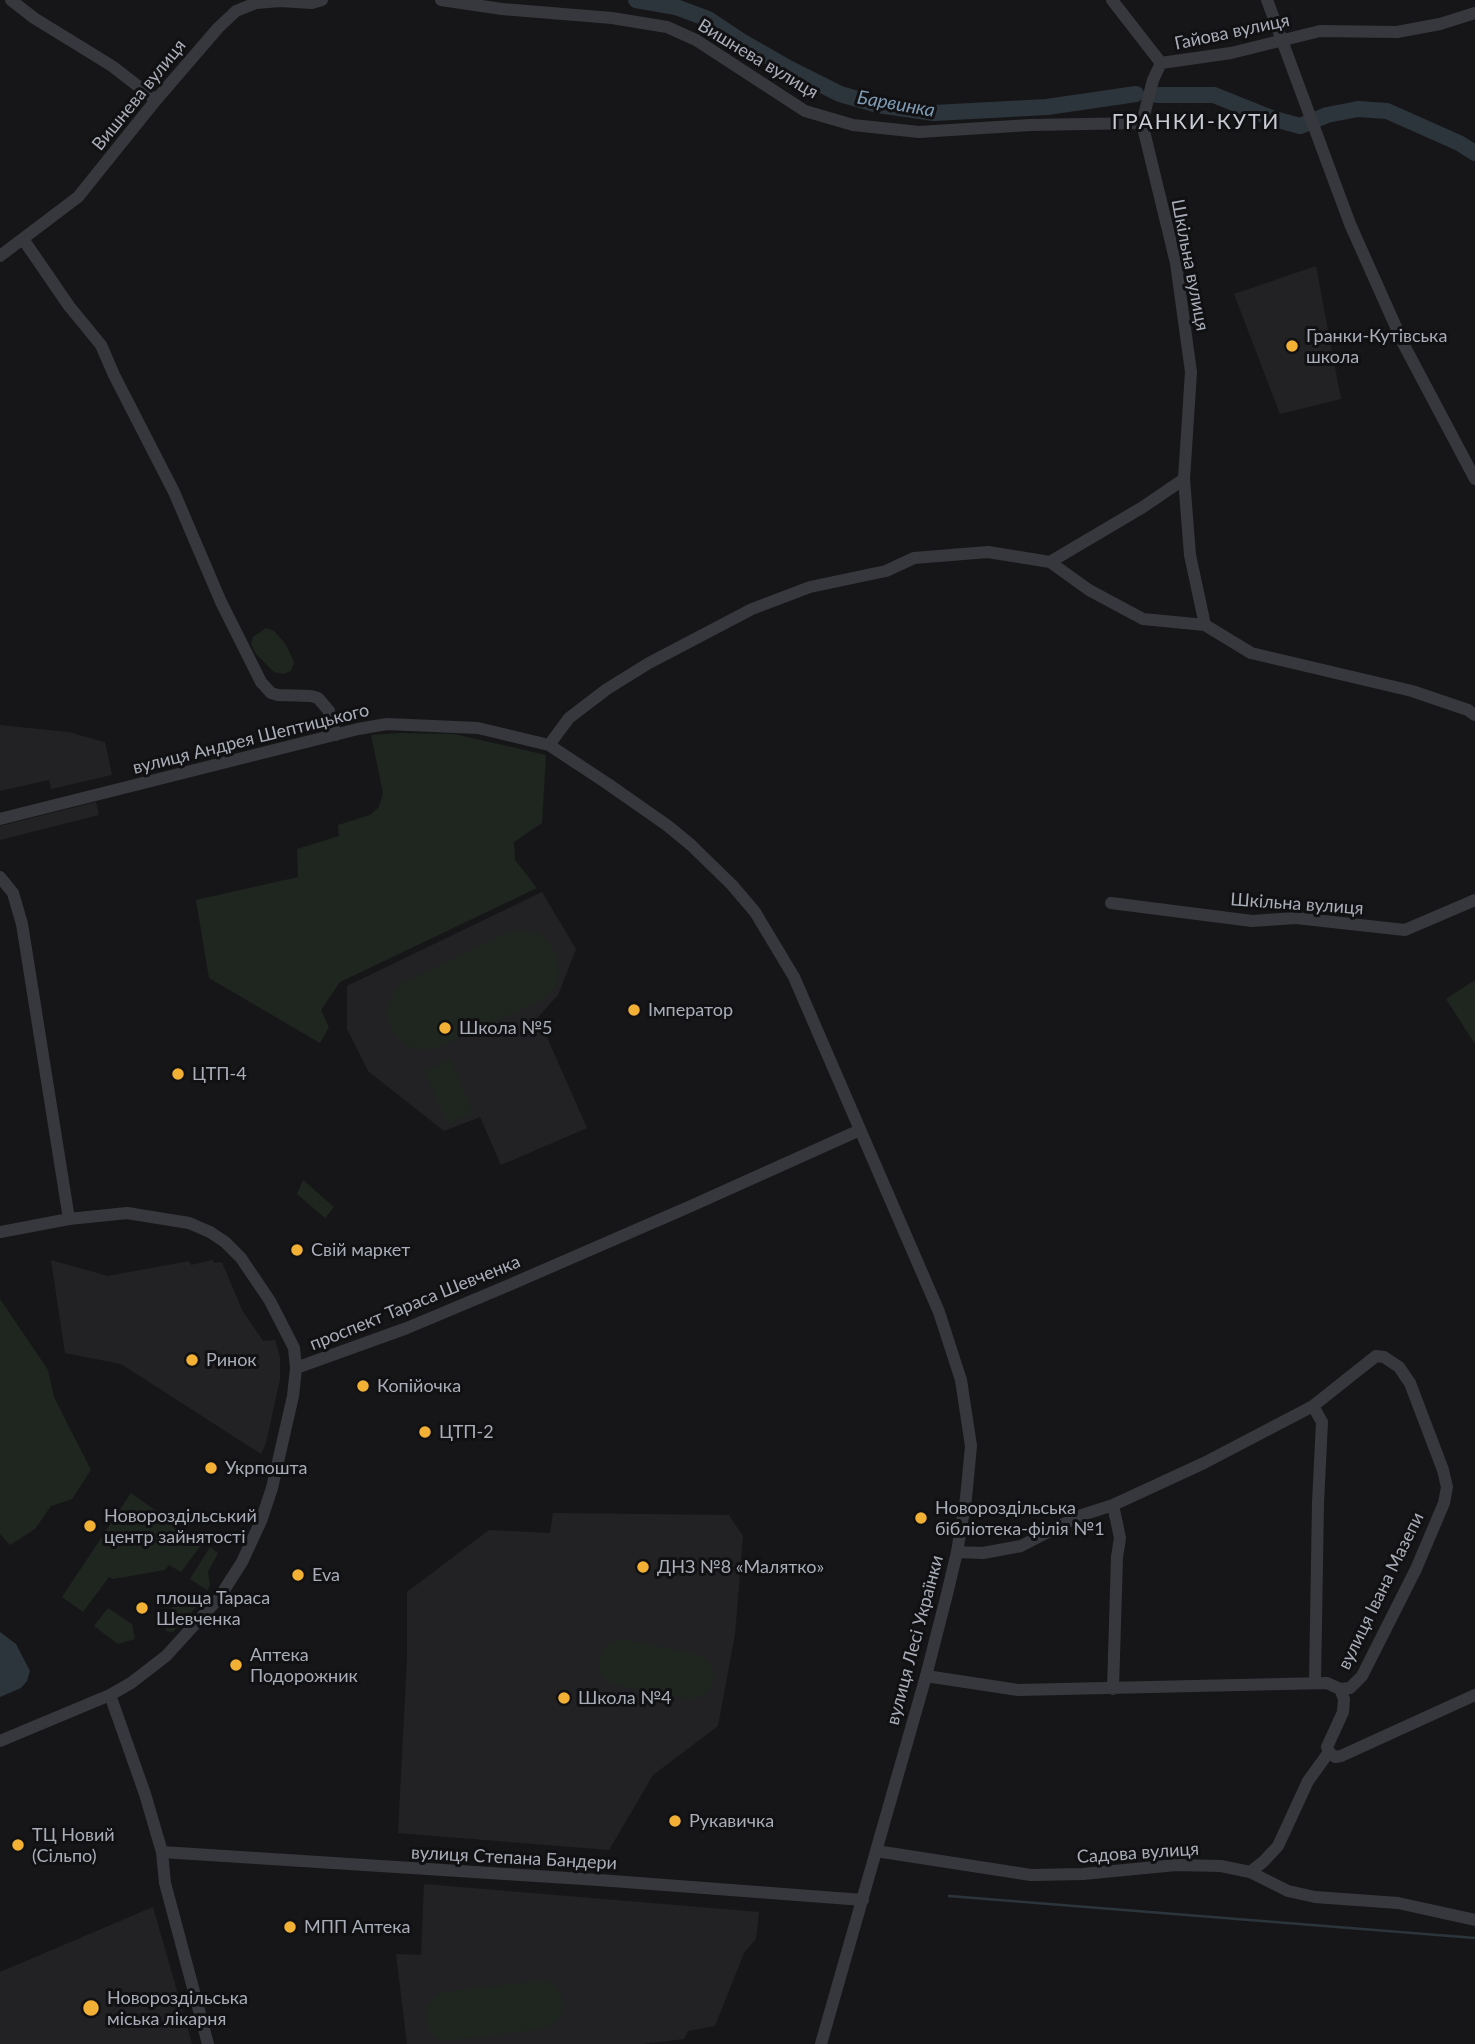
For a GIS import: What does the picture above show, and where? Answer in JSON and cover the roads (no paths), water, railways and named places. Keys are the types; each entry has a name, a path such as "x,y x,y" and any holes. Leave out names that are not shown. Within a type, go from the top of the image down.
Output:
{"street":[{"path":"11,0 34,18 112,66 156,100"},
{"name":"Вишнева вулиця","path":"0,256 78,197 218,27 236,11 256,3 312,3 322,0"},
{"name":"Вишнева вулиця","path":"441,0 502,9 587,15 667,27 696,40 805,111 853,125 919,132 1030,125 1142,123"},
{"path":"1112,0 1161,63"},
{"path":"1267,0 1350,224 1404,345 1475,479"},
{"name":"Гайова вулиця","path":"1161,63 1231,53 1320,31 1396,32 1440,24 1475,13"},
{"name":"Шкільна вулиця","path":"1161,63 1153,80 1142,123 1176,263 1191,372 1184,479 1190,555 1205,625"},
{"path":"23,239 69,306 101,345 174,492 221,602 261,682 271,693 278,695 318,698 330,711 336,735"},
{"path":"1049,562 1143,507 1184,479"},
{"path":"549,745 569,718 607,689 649,663 752,609 810,587 886,571 914,558 988,552 1049,562 1089,590 1143,619 1205,625 1251,653 1412,691 1468,710 1475,715"},
{"name":"вулиця Андрея Шептицького","path":"0,819 387,724 478,728 549,745 668,825 732,885 755,912 794,977 860,1130"},
{"path":"0,877 13,893 22,924 69,1219"},
{"name":"Шкільна вулиця","path":"1111,904 1252,921 1296,918 1405,930 1427,923 1475,900"},
{"name":"проспект Тараса Шевченка","path":"0,1741 110,1695 155,1666 219,1598 242,1562 261,1521 272,1488 293,1396 296,1368 407,1328 507,1286 860,1130"},
{"name":"вулиця Лесі Українки","path":"821,2044 929,1676 957,1552 971,1446 961,1380 939,1312 860,1130"},
{"path":"0,1232 69,1219 127,1213 190,1223 211,1232 241,1258 270,1301 295,1348 296,1368"},
{"name":"вулиця Івана Мазепи","path":"1315,1682 1322,1422 1314,1406 1376,1356 1391,1361 1405,1374 1443,1470 1447,1487 1444,1503 1416,1569 1362,1676 1350,1688 1340,1689"},
{"path":"957,1552 983,1553 1021,1546 1079,1516 1114,1505 1204,1463 1314,1406"},
{"path":"1113,1689 1117,1557 1121,1538 1114,1505"},
{"path":"929,1676 1018,1690 1326,1683 1340,1689 1344,1699 1343,1712 1327,1747 1335,1757 1475,1695"},
{"path":"110,1695 162,1852 165,1883 208,2044"},
{"path":"1250,1872 1278,1846 1308,1781 1329,1752"},
{"name":"вулиця Степана Бандери","path":"162,1852 863,1900"},
{"name":"Садова вулиця","path":"878,1852 1031,1875 1083,1874 1176,1865 1221,1866 1250,1872 1288,1891 1315,1897 1398,1903 1475,1920"}],"waterway":[{"name":"Барвинка","path":"636,0 676,7 708,19 790,69 840,94 878,105 934,113 1047,107 1136,94"},
{"name":"Барвинка","path":"1157,95 1214,95 1271,118 1300,126 1327,115 1358,109 1387,111 1459,143 1475,153"},
{"path":"949,1896 1475,1938"}],"place":[{"name":"Гранки-Кутівська школа","path":"1292,346"},
{"name":"Імператор","path":"634,1010"},
{"name":"Школа №5","path":"445,1028"},
{"name":"ЦТП-4","path":"178,1074"},
{"name":"Свiй маркет","path":"297,1250"},
{"name":"Ринок","path":"192,1360"},
{"name":"Копійочка","path":"363,1386"},
{"name":"ЦТП-2","path":"425,1432"},
{"name":"Укрпошта","path":"211,1468"},
{"name":"Новороздільська бібліотека-філія №1","path":"921,1518"},
{"name":"Новороздільський центр зайнятості","path":"90,1526"},
{"name":"ДНЗ №8 «Малятко»","path":"643,1567"},
{"name":"Eva","path":"298,1575"},
{"name":"площа Тараса Шевченка","path":"142,1608"},
{"name":"Аптека Подорожник","path":"236,1665"},
{"name":"Школа №4","path":"564,1698"},
{"name":"Рукавичка","path":"675,1821"},
{"name":"ТЦ Новий (Сільпо)","path":"18,1845"},
{"name":"МПП Аптека","path":"290,1927"},
{"name":"Новороздільська міська лікарня","path":"91,2008"}],"district":[{"name":"ГРАНКИ-КУТИ","path":"1196,122"}]}
